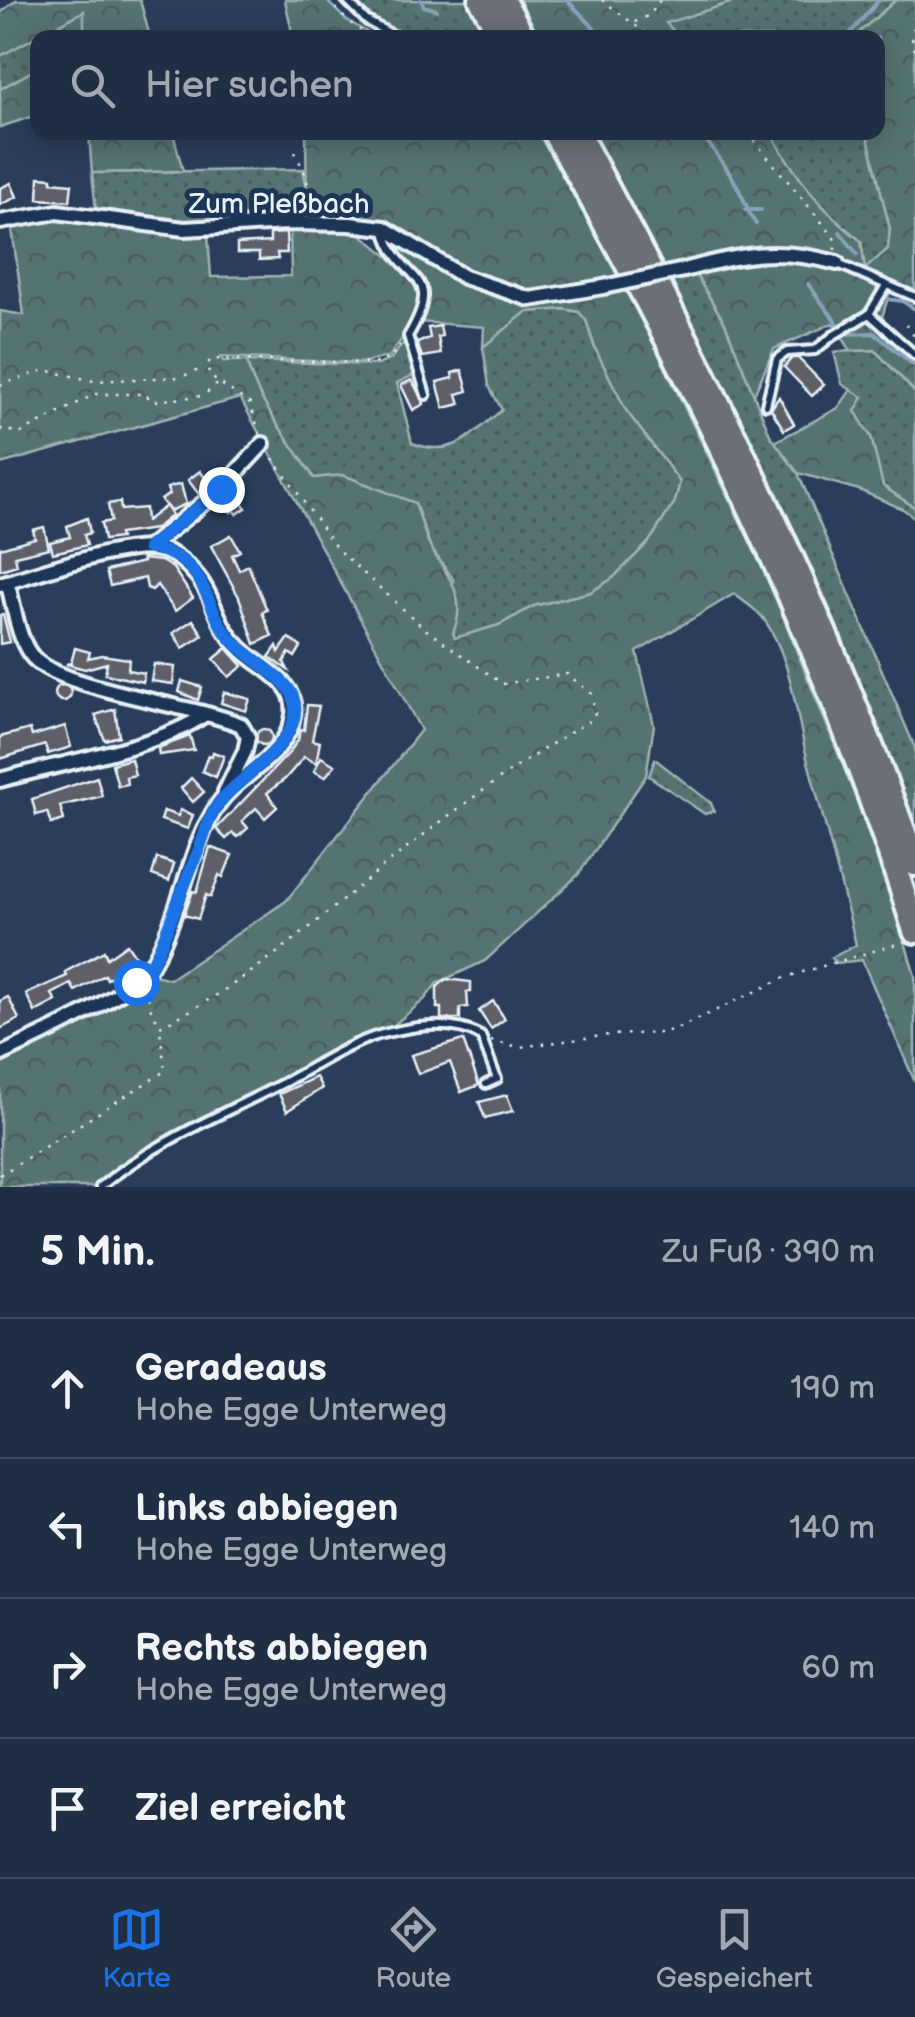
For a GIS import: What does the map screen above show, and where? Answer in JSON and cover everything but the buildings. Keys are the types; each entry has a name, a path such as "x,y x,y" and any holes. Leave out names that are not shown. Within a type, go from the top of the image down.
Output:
{"highway":[{"path":"481,0 498,30"},
{"path":"503,0 520,30"},
{"path":"556,140 586,187 702,409 783,581 862,775 915,935"},
{"path":"581,140 678,320 793,558 857,708 915,864"}],"street":[{"name":"Zum Pleßbach","path":"0,222 57,212 184,230 308,223 384,228 464,278 530,299 684,270 748,253 795,255 837,263"},
{"path":"148,548 221,489 262,444"},
{"path":"0,1055 144,976 161,945 218,803 246,752 248,736 241,726 42,668 25,646 4,583 120,551 148,548 164,550 189,566 201,580 219,624 255,663 282,681 294,697 293,718 281,744 218,803"},
{"path":"0,780 121,748 188,726 204,714"}],"lane":[{"path":"346,0 367,21 383,30"},
{"path":"384,228 391,252 418,278 424,290 422,307 408,336 426,395"},
{"path":"837,263 915,298"},
{"path":"766,405 777,359 787,352 815,350 869,314 885,287"},
{"path":"869,314 915,355"},
{"path":"100,1187 175,1138 379,1035 429,1026 460,1026 481,1036 497,1079 486,1084"}],"path":[{"path":"602,0 642,30"},
{"path":"633,23 650,15 660,0"},
{"path":"915,17 915,50"},
{"path":"754,140 834,237"},
{"path":"295,152 307,178 308,223"},
{"path":"906,326 915,337"},
{"path":"0,386 45,370 94,382 180,376 206,367 211,360 376,363 390,358 408,336"},
{"path":"160,1026 248,974 388,863 595,714 592,694 567,674 503,684 425,628 336,549 262,444 250,404 220,383 206,367"},
{"path":"0,429 22,433 96,394 144,394 154,401 202,396 220,383"},
{"path":"481,1036 503,1046 520,1047 609,1035 662,1033 786,977 915,935"},
{"path":"0,1175 165,1071 160,1026 150,1007 144,976"}],"green space":[{"path":"16,0 140,0 148,30 84,30 84,11 49,30 30,30 30,40 0,56 0,13"},
{"path":"285,0 326,0 363,30 291,30"},
{"path":"353,0 466,0 484,30 397,30"},
{"path":"519,0 739,0 666,23 673,30 536,30"},
{"path":"739,0 896,0 862,30 672,30 665,23"},
{"path":"896,0 915,0 915,296 834,256 748,250 662,266 596,140 775,140 810,192 861,241 865,269 888,249 890,229 869,140 885,140 885,30 862,30"},
{"path":"85,11 84,30 49,30"},
{"path":"30,40 30,72 0,89 0,56"},
{"path":"30,73 30,117 0,127 0,89"},
{"path":"90,140 175,140 183,171 92,173"},
{"path":"306,140 542,140 619,276 530,297 465,276 384,226 307,219"},
{"path":"775,140 869,140 890,229 888,249 865,270 861,241 810,192"},
{"path":"304,169 307,219 185,224 96,211 92,173"},
{"path":"58,215 208,234 211,277 291,276 290,228 350,229 416,279 423,290 414,322 389,357 360,363 221,357 223,361 247,361 257,391 314,478 343,475 415,503 429,545 457,599 455,638 499,625 534,606 591,592 613,578 649,542 675,502 680,482 626,410 579,312 526,312 483,347 484,327 418,322 424,304 424,291 422,282 393,248 387,234 530,301 626,287 767,577 881,860 915,976 915,1082 862,960 837,963 831,958 856,945 791,686 772,633 760,615 734,594 637,652 654,725 646,776 578,875 485,961 437,983 425,999 388,1030 141,1154 96,1187 0,1187 0,1058 151,974 170,979 286,901 421,730 240,398 0,464 0,311 24,315 11,222"},
{"path":"739,259 814,262 890,291 879,327 915,363 915,392 875,350 851,351 833,323 774,349 754,395 725,323 693,270"},
{"path":"694,270 725,323 770,435 798,473 915,748 915,835 835,621 669,276"},
{"path":"526,312 579,312 586,320 595,348 626,410 680,482 675,502 649,542 613,578 591,592 534,606 499,625 454,639 453,579 431,548 415,504 343,475 314,478 257,391 247,361 378,365 391,359 407,338 416,374 397,383 412,443 439,448 471,436 502,410 489,386 483,347"},
{"path":"875,350 915,393 915,508 883,486 871,437 854,411 862,397 842,384 834,352"},
{"path":"851,390 863,397 855,411 871,437 883,486 915,508 915,518 859,490 798,473 775,442 838,408"},
{"path":"655,759 711,803 714,811 705,814 649,776"}],"waterway":[{"path":"421,0 424,6 437,10"},
{"path":"567,0 596,30"},
{"path":"853,30 879,0"},
{"path":"706,140 733,179 756,224"},
{"path":"745,210 761,210"},
{"path":"840,232 857,254"},
{"path":"808,284 837,323"},
{"path":"887,299 902,301 915,309"},
{"path":"849,334 874,333 915,366"}],"route":[{"path":"136,982 157,954 218,803 266,761 281,744 293,718 294,697 282,681 239,648 219,624 201,580 174,556 148,548 221,489"}]}
